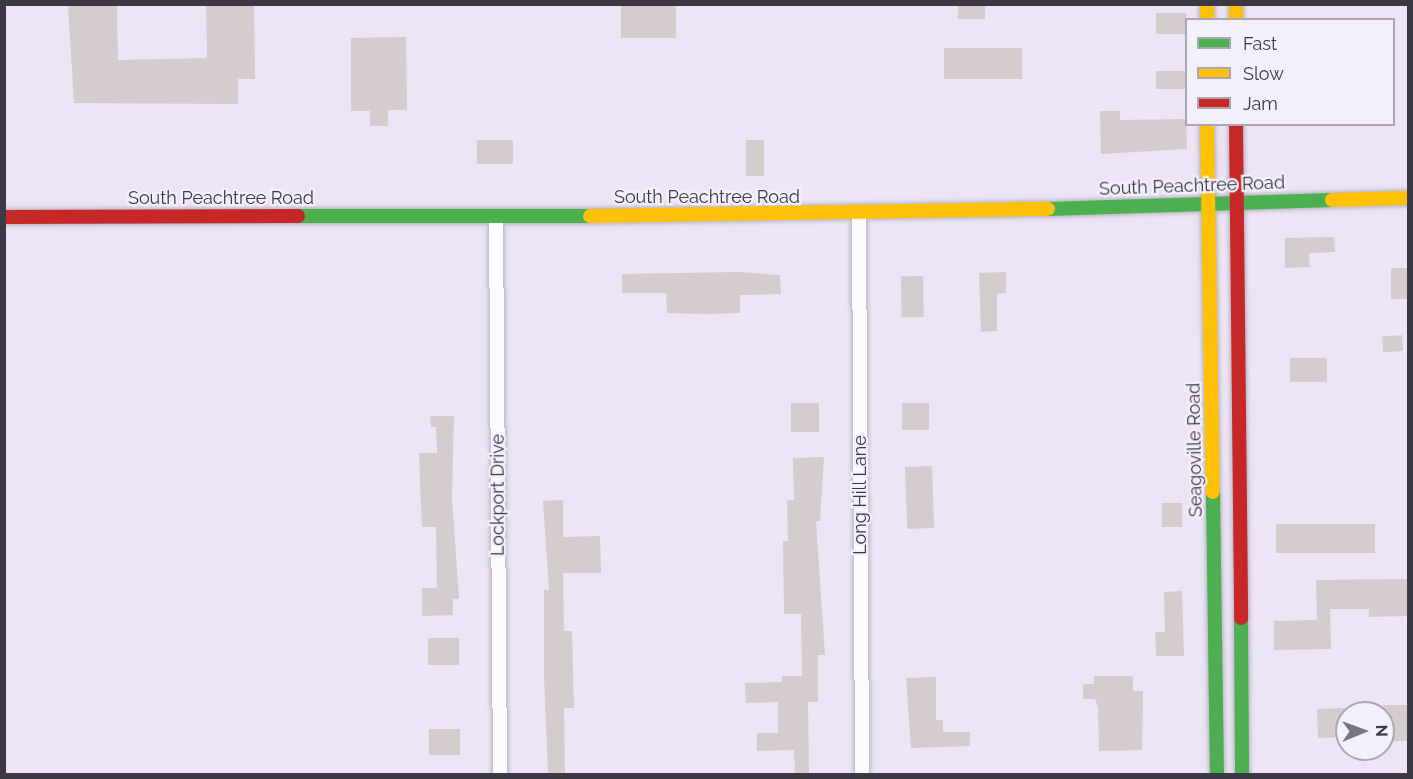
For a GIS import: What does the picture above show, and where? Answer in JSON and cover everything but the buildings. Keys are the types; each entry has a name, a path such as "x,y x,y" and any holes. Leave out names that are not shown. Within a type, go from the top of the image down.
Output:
{"main road":[{"name":"Seagoville Road","path":"1207,126 1215,498 1217,774"},
{"path":"1236,126 1242,774"},
{"name":"South Peachtree Road","path":"4,217 859,215 1207,204 1236,201 1408,198"},
{"path":"1215,498 1241,497"},
{"path":"1216,645 1241,644"}],"street":[{"name":"Long Hill Lane","path":"859,215 862,774"},
{"name":"Lockport Drive","path":"496,216 500,774"}],"traffic: fast":[{"path":"1048,209 1332,200"},
{"path":"298,216 590,216"},
{"path":"1213,492 1217,774"},
{"path":"1241,618 1242,774"}],"traffic: slow":[{"path":"1207,4 1207,18"},
{"path":"1236,4 1236,18"},
{"path":"1207,126 1213,492"},
{"path":"1332,200 1408,198"},
{"path":"590,216 1048,209"}],"traffic: jam":[{"path":"1236,126 1241,618"},
{"path":"4,217 298,216"}]}
